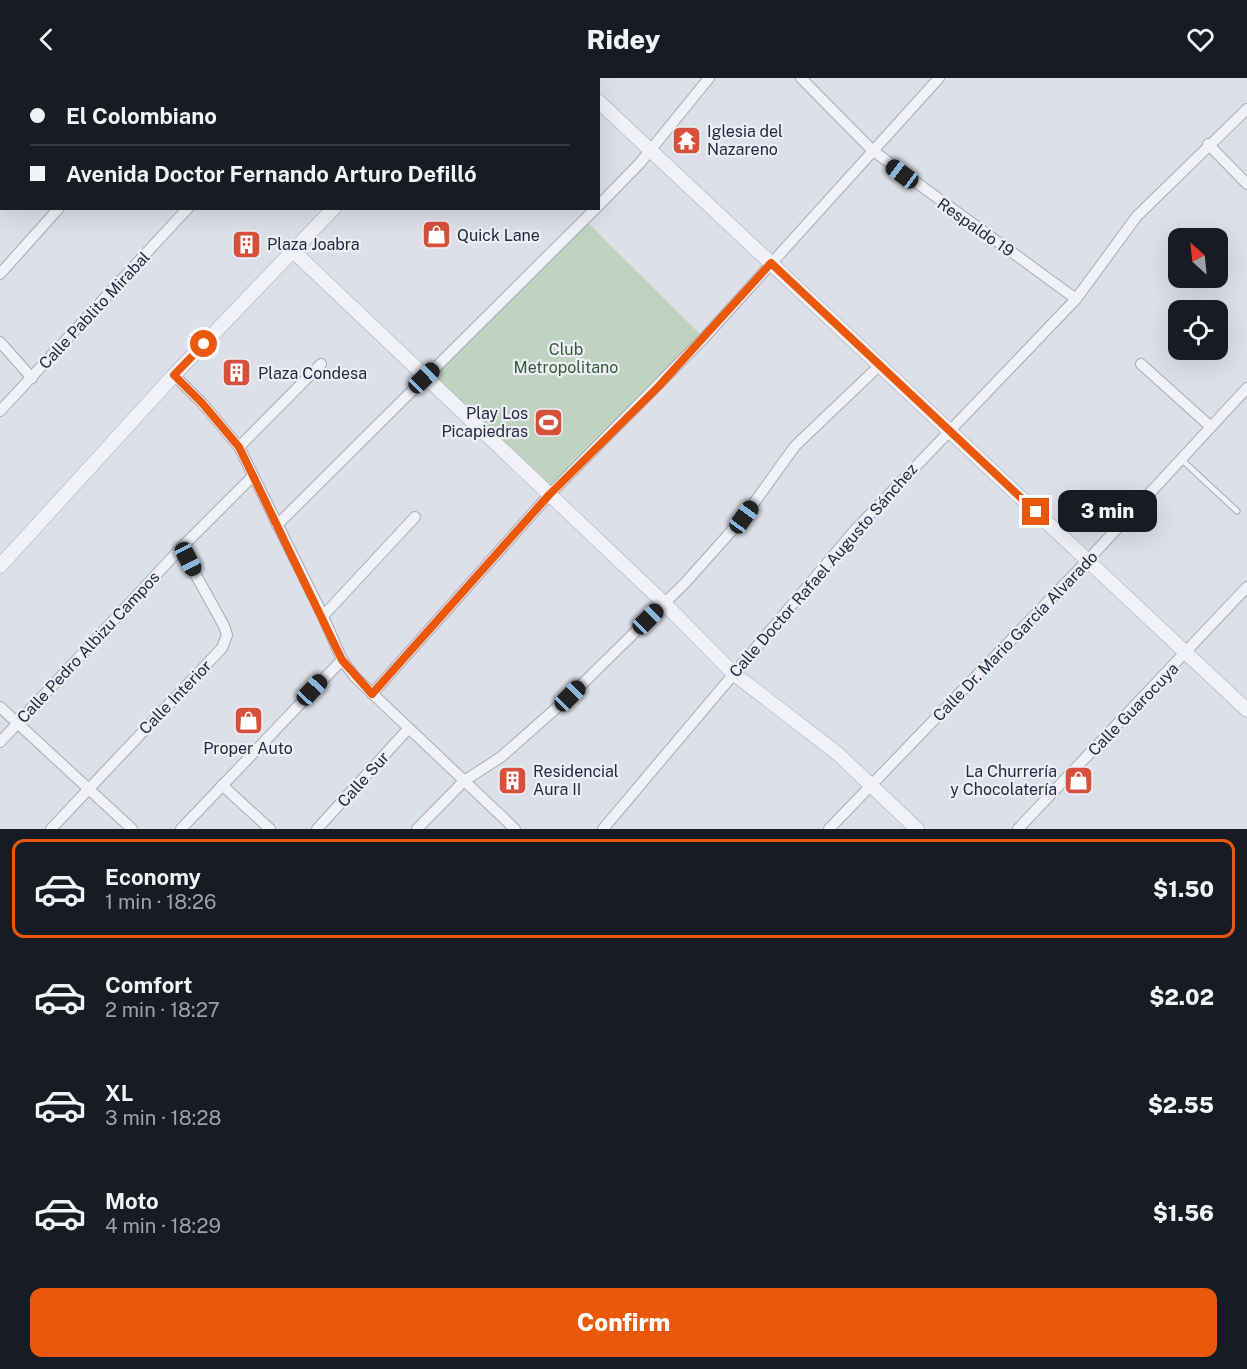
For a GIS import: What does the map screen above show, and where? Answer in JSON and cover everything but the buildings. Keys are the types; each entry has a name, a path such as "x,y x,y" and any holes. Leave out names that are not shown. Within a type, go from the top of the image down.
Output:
{"street":[{"path":"600,204 640,163 709,78"},
{"name":"Respaldo 19","path":"801,78 872,150 1076,299"},
{"path":"372,694 549,495 659,386 939,78"},
{"path":"600,103 1247,710"},
{"name":"Calle Doctor Rafael Augusto Sánchez","path":"603,829 855,530 1076,299 1137,216 1208,144 1247,109"},
{"path":"1208,144 1247,184"},
{"path":"0,274 58,210"},
{"name":"Calle Pablito Mirabal","path":"0,411 186,210"},
{"path":"0,566 174,375 332,210"},
{"path":"277,525 594,210"},
{"path":"293,251 424,378 664,603 733,673 838,754 917,829"},
{"path":"0,342 32,378"},
{"path":"239,447 321,364"},
{"path":"1141,364 1211,427"},
{"path":"417,829 464,781 513,748 685,584 744,517 800,441 879,366"},
{"path":"174,375 202,403 239,447 323,616 342,660 372,694 515,829"},
{"name":"Calle Dr. Mario García Alvarado","path":"828,829 1088,560 1247,388"},
{"name":"Calle Pedro Albizu Campos","path":"0,742 181,549 253,476"},
{"path":"323,616 415,517"},
{"name":"Calle Interior","path":"51,829 222,648 226,640 224,626 181,549"},
{"name":"Calle Guarocuya","path":"1018,829 1247,587"},
{"path":"181,829 342,660"},
{"path":"0,707 132,829"},
{"name":"Calle Sur","path":"317,829 408,729"},
{"path":"222,785 270,829"}],"lane":[{"path":"1181,459 1238,511"}],"green space":[{"name":"Club Metropolitano","path":"585,220 704,338 549,495 424,378"}],"place":[{"name":"Iglesia del Nazareno","path":"686,140"},
{"name":"Quick Lane","path":"436,235"},
{"name":"Plaza Joabra","path":"246,244"},
{"name":"Plaza Condesa","path":"237,373"},
{"name":"Play Los Picapiedras","path":"549,422"},
{"name":"Proper Auto","path":"248,720"},
{"name":"Residencial Aura II","path":"512,780"},
{"name":"La Churrería y Chocolatería","path":"1078,780"}],"route":[{"path":"204,344 174,375 202,403 239,447 323,616 342,660 372,694 549,495 659,386 771,263 1036,512"}]}
